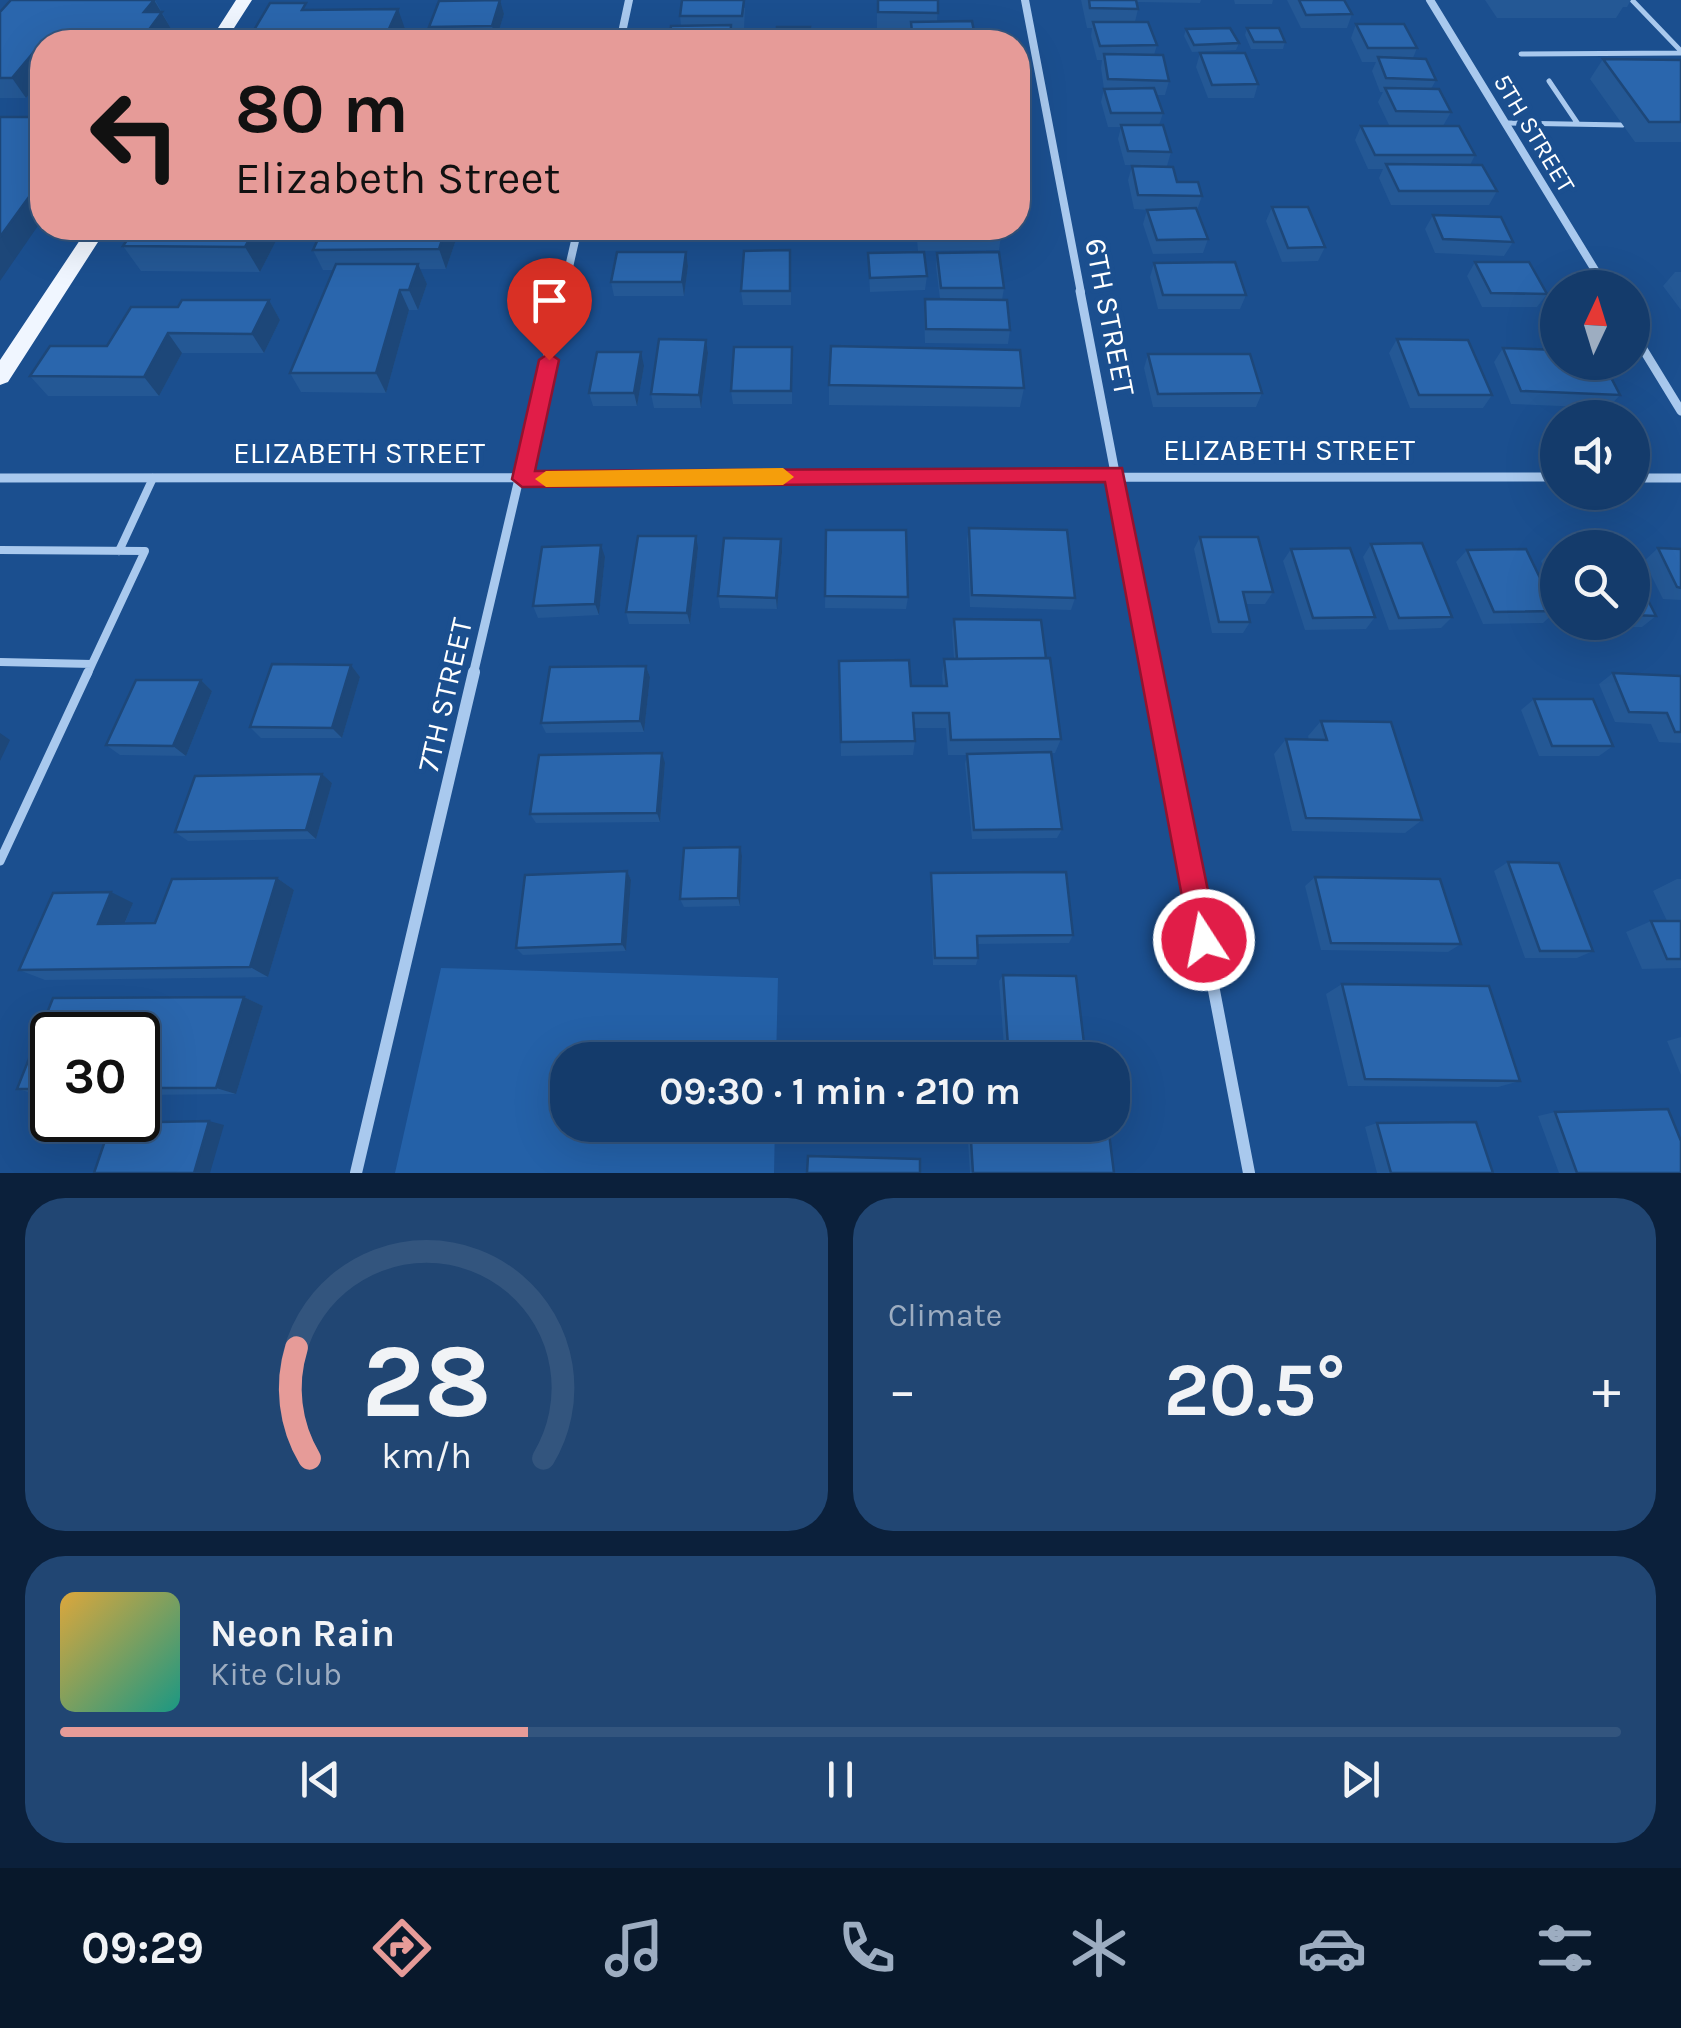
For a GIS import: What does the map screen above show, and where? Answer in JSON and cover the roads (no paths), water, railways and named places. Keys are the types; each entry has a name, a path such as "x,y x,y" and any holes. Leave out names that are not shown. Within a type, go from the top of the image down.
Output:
{"main road":[{"path":"225,30 244,0"},
{"path":"0,377 89,240"}],"street":[{"path":"623,30 629,0"},
{"name":"6TH STREET","path":"1025,0 1249,1173"},
{"name":"5TH STREET","path":"1430,0 1595,270"},
{"name":"7TH STREET","path":"356,1173 575,240"},
{"path":"1650,360 1681,411"},
{"name":"ELIZABETH STREET","path":"0,478 1114,474 1540,477"},
{"path":"1650,478 1681,478"}],"lane":[{"path":"1632,0 1681,52"},
{"path":"1521,54 1681,52"},
{"path":"1549,80 1578,124"},
{"path":"1506,123 1623,125"},
{"path":"119,551 153,478"},
{"path":"0,550 144,551 0,861"},
{"path":"0,662 92,664"}]}
